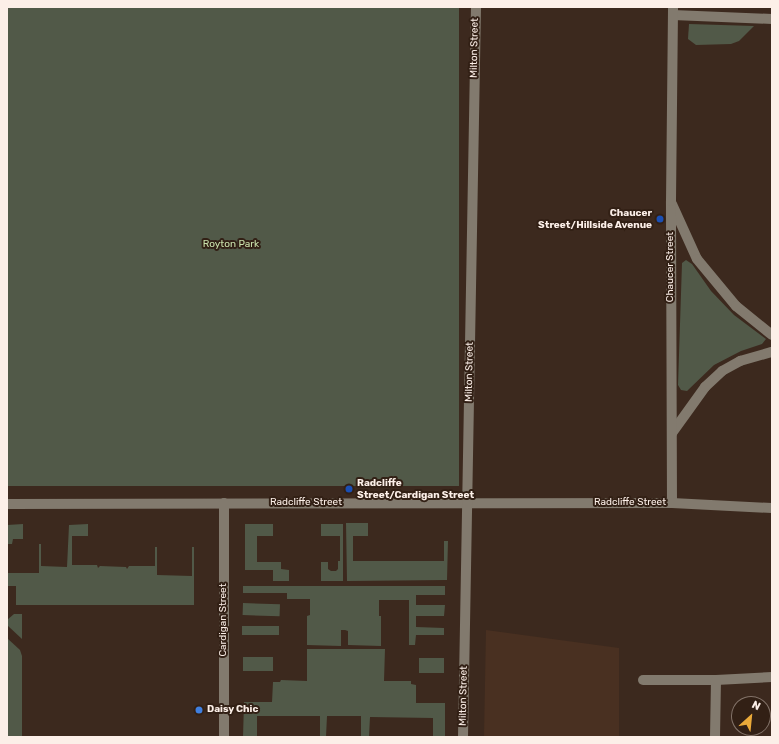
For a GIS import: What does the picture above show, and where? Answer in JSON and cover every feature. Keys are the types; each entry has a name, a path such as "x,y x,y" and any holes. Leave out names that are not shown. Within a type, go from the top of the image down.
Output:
{"street":[{"name":"Milton Street","path":"463,737 476,7"},
{"path":"673,11 772,19"},
{"name":"Chaucer Street","path":"672,503 671,200 673,11"},
{"path":"671,200 697,259 736,306 772,335"},
{"path":"672,433 705,387 722,371 740,361 772,352"},
{"name":"Cardigan Street","path":"224,503 224,737"},
{"name":"Radcliffe Street","path":"7,504 672,503 772,508"},
{"path":"642,680 716,680 772,677"},
{"path":"715,737 716,680"}],"shaded area":[{"path":"486,630 619,648 619,737 484,737"}],"green space":[{"name":"Royton Park","path":"7,7 459,7 459,486 7,486"},
{"path":"689,24 754,26 739,41 731,44 696,45 688,39"},
{"path":"686,260 692,264 711,291 734,315 766,339 762,344 741,351 714,365 687,391 681,390 678,385 682,263"},
{"path":"346,523 368,523 368,536 353,536 353,561 444,561 444,541 448,541 447,580 347,581"},
{"path":"23,524 23,539 13,539 12,544 7,544 7,525"},
{"path":"88,524 88,536 72,536 72,565 97,565 98,568 100,566 126,567 127,569 129,566 155,566 155,547 157,547 157,575 192,576 192,547 194,547 194,605 16,605 16,586 7,586 7,573 39,573 39,544 41,544 41,566 67,567 69,525"},
{"path":"245,524 273,524 273,536 257,536 257,562 281,562 281,569 289,570 289,581 273,581 273,570 245,570"},
{"path":"321,524 343,524 343,581 321,581 321,562 328,562 328,569 331,571 336,571 338,569 338,561 340,561 340,536 321,536"},
{"path":"243,586 445,586 445,595 416,595 416,605 445,605 444,616 416,616 416,627 444,628 444,635 416,635 415,645 409,645 409,600 379,600 379,616 381,616 381,646 348,645 348,631 345,630 341,630 341,646 307,645 307,616 310,615 310,599 287,599 287,593 243,593"},
{"path":"243,603 280,604 280,616 243,615"},
{"path":"14,614 22,614 22,639 7,625 7,620"},
{"path":"242,626 279,626 279,635 242,635"},
{"path":"7,638 20,650 22,656 22,737 7,737"},
{"path":"307,649 385,649 384,681 411,681 411,684 416,685 416,703 445,703 445,737 433,737 433,718 370,717 369,737 361,737 361,716 327,716 326,737 320,737 320,716 257,716 257,737 243,737 244,702 272,702 273,682 280,682 281,680 307,681"},
{"path":"243,657 273,657 273,671 243,671"},
{"path":"419,658 444,658 444,673 419,673"}],"place":[{"name":"Chaucer Street/Hillside Avenue","path":"660,219"},
{"name":"Radcliffe Street/Cardigan Street","path":"349,489"},
{"name":"Daisy Chic","path":"199,710"}]}
